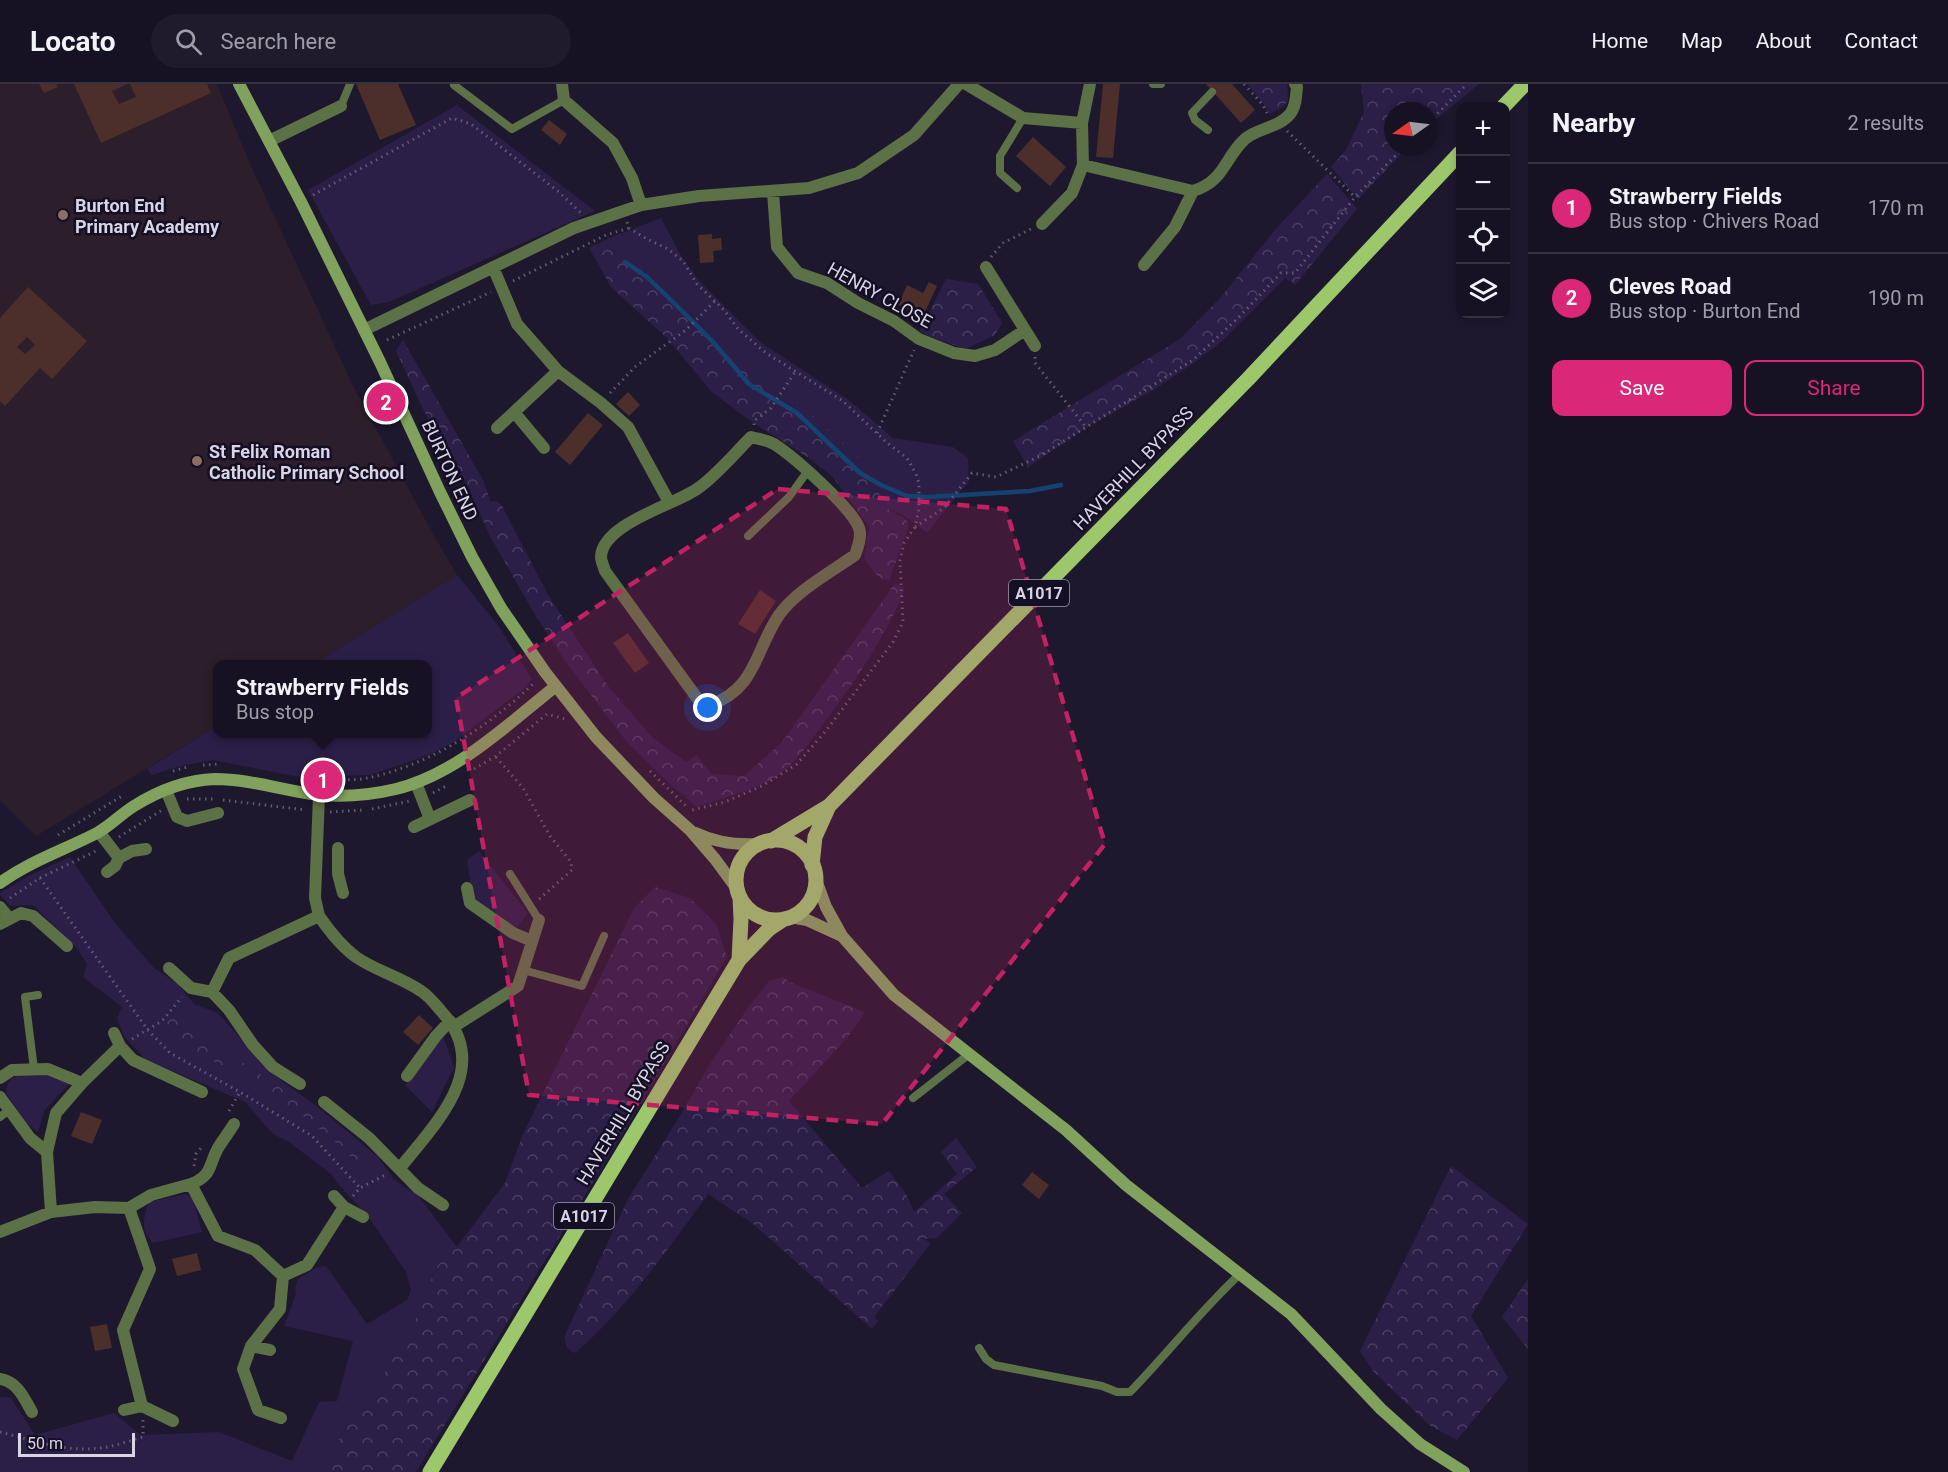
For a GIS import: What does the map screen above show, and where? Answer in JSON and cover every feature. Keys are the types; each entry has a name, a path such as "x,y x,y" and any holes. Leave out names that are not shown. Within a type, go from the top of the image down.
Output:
{"main road":[{"path":"1508,102 1525,84"},
{"name":"HAVERHILL BYPASS","path":"764,842 829,806 1248,379 1458,156"},
{"name":"HAVERHILL BYPASS","path":"814,871 815,837 829,806"},
{"path":"783,841 796,846 806,854 814,871 814,890 809,902 801,911 787,918 771,920 758,916 747,909 738,894 736,876 739,863 747,852 764,842 783,841"},
{"name":"HAVERHILL BYPASS","path":"738,894 741,919 739,960"},
{"name":"HAVERHILL BYPASS","path":"430,1472 739,960 769,929 787,918"}],"street":[{"name":"BURTON END","path":"239,84 301,202 472,557 501,608 556,686 596,737 690,830 715,859 738,894"},
{"path":"562,84 564,100 614,143 632,178 641,206"},
{"path":"364,330 540,243 589,222 641,206 699,196 809,188 858,173 914,135 959,84"},
{"path":"966,84 1023,118 1082,123"},
{"path":"1042,224 1072,193 1083,165 1082,123 1090,84"},
{"path":"1083,165 1193,191 1206,187 1219,174 1245,139 1290,114 1295,102 1297,87 1295,84"},
{"path":"269,141 341,106"},
{"path":"1144,266 1175,226 1193,191"},
{"name":"HENRY CLOSE","path":"773,192 777,247 798,273 827,283 858,303 894,321 919,339 954,353 975,356 995,350 1025,330"},
{"path":"492,267 517,324 558,371 601,403 628,428 669,502"},
{"path":"986,267 1035,346"},
{"path":"496,428 558,371"},
{"path":"514,412 544,448"},
{"path":"751,437 772,442 850,513 860,530 859,545 855,555 795,599 779,615 744,683 721,701 708,705 697,698 604,571 601,557 604,546 615,532 669,502 696,490 751,437"},
{"path":"0,883 30,864 99,832 134,806 165,790 198,780 242,781 318,795 352,796 416,783 478,747 556,686"},
{"path":"416,783 430,819"},
{"path":"165,790 177,817 187,821 218,813"},
{"path":"318,795 315,898 319,916 334,938 357,957 422,991 453,1023 462,1050 463,1072 444,1113 400,1168"},
{"path":"414,827 470,800"},
{"name":"BURTON END","path":"690,830 709,839 727,843 764,842"},
{"path":"99,832 119,858"},
{"path":"338,848 338,874 343,893"},
{"path":"107,872 115,866 119,858 132,851 146,849"},
{"path":"814,871 826,907 842,936 894,995 1066,1130 1126,1185 1291,1314 1381,1409 1420,1444 1464,1472"},
{"path":"316,873 338,874"},
{"path":"467,888 470,903 513,933 532,941"},
{"path":"0,907 5,921 21,913 33,916 68,946"},
{"path":"407,1076 436,1036 453,1023 518,986 532,941 536,915"},
{"path":"212,992 229,958 319,916"},
{"path":"787,918 807,920 842,936"},
{"path":"169,968 191,988 212,992 229,1010 253,1045 273,1067 300,1084"},
{"path":"114,1033 120,1046 133,1060 202,1092"},
{"path":"51,1212 47,1152 56,1113 82,1083 120,1046"},
{"path":"0,1078 12,1070 48,1069 82,1083"},
{"path":"0,1097 4,1113 47,1152"},
{"path":"324,1102 369,1138 418,1188 443,1205"},
{"path":"0,1232 51,1212 95,1207 129,1208 151,1195 202,1179 210,1171 217,1150 234,1124"},
{"path":"190,1184 218,1236 255,1250 284,1276"},
{"path":"334,1196 348,1203 363,1217"},
{"path":"284,1276 307,1265 348,1203"},
{"path":"129,1208 150,1269 123,1330 142,1407"},
{"path":"281,1418 258,1410 243,1369 251,1346 280,1309 284,1276"},
{"path":"251,1346 270,1350"},
{"path":"0,1379 8,1380 19,1389 32,1412"},
{"path":"124,1410 142,1407 173,1421"}],"lane":[{"path":"341,106 350,84"},
{"path":"1153,84 1161,84"},
{"path":"454,85 512,129 564,100"},
{"path":"1208,130 1194,120 1192,113 1212,92"},
{"path":"1017,188 1000,172 1000,156 1023,118"},
{"path":"748,536 789,497 807,472"},
{"path":"510,874 536,915"},
{"path":"523,970 582,986 604,936"},
{"path":"34,1070 25,997 38,995"},
{"path":"914,1098 968,1055"},
{"path":"979,1348 986,1359 994,1365 1102,1386 1117,1392 1130,1392 1213,1299 1241,1273"}],"path":[{"path":"1244,84 1263,105 1275,124 1355,197"},
{"path":"1438,113 1467,84"},
{"path":"301,202 452,118 471,124 559,192 589,222"},
{"path":"915,527 944,508 972,473 996,477 1040,456 1193,360 1281,273 1294,273 1355,197 1395,156"},
{"path":"623,212 629,228 647,240 668,249 683,261 697,284 715,300 738,329 766,353 843,401 907,458 919,483 919,509 915,527 904,543 900,561 903,622 893,642 825,732 797,764 762,786 725,802 690,809 677,819"},
{"path":"986,267 1002,243 1042,224"},
{"path":"601,403 636,366 686,330 715,300"},
{"path":"877,433 919,339"},
{"path":"1035,346 1035,363 1085,426"},
{"path":"751,437 756,431 754,421 771,408 795,371"},
{"path":"496,756 523,788 550,836 571,862 572,870 540,897 536,915"},
{"path":"30,864 147,1029 170,1053 312,1136 360,1188"},
{"path":"120,1046 162,1021 171,1008 191,988"},
{"path":"231,1108 240,1092"},
{"path":"348,1203 360,1188 400,1168"},
{"path":"0,1432 53,1447 82,1449 106,1447 143,1437"}],"highlighted area":[{"path":"778,489 1006,509 1105,844 882,1124 529,1095 456,698"}],"shaded area":[{"name":"St Felix Roman Catholic Primary School","path":"0,84 217,84 250,164 354,388 457,575 320,660 213,660 213,728 36,836 0,800"}],"green space":[{"path":"1247,84 1287,84 1288,100 1283,107 1269,114 1264,104"},
{"path":"1361,84 1479,84 1438,118 1438,102 1384,102 1384,156 1399,156 1358,199 1331,167 1346,150 1364,112"},
{"path":"457,105 595,211 389,302 371,305 308,190"},
{"path":"1327,174 1357,209 1295,285 1285,278 1222,341 1195,362 1155,389 1086,428 1028,467 1013,441 1180,339 1221,297 1275,230"},
{"path":"661,218 680,254 699,281 760,342 850,401 893,438 953,447 968,458 969,481 927,533 903,515 885,507 868,466 801,405 756,375 638,261 609,238"},
{"path":"609,238 638,261 756,375 801,405 868,466 885,507 904,518 909,526 889,581 877,575 864,558 869,527 832,476 712,392 667,338 611,287 589,248"},
{"path":"946,279 978,284 1002,323 995,335 965,349 920,331"},
{"path":"403,340 484,482 490,501 498,502 502,506 548,595 608,686 652,737 686,762 697,755 712,774 744,776 782,742 895,583 905,589 888,626 857,677 807,746 790,765 769,781 697,807 626,741 565,661 531,608 490,536 459,468 438,441 396,351"},
{"path":"457,575 497,624 532,679 524,689 455,741 431,754 370,775 299,777 213,760 180,766 152,775 147,769 213,728 213,738 432,738 432,660 320,660"},
{"path":"479,851 528,913 516,929 473,898 467,860"},
{"path":"70,857 115,923 154,968 178,984 194,1004 218,1013 271,1073 319,1108 378,1157 393,1178 405,1188 416,1193 457,1247 437,1266 421,1309 385,1372 345,1427 322,1472 0,1472 0,1397 11,1398 35,1435 114,1413 141,1435 219,1432 292,1461 319,1402 337,1401 353,1341 284,1326 296,1294 298,1279 317,1267 326,1266 367,1324 407,1300 411,1290 406,1272 370,1219 331,1174 289,1142 273,1134 245,1102 145,1059 123,1035 117,1018 122,1007 83,977 87,964 76,947 33,905 10,906 0,895 30,875"},
{"path":"655,887 690,898 716,924 727,957 626,1128 416,1472 322,1472 345,1427 385,1372 421,1309 437,1266 457,1247 505,1183 523,1134 634,908"},
{"path":"783,977 790,982 865,1012 848,1037 789,1101 862,1188 889,1171 906,1194 914,1212 957,1174 941,1152 956,1138 977,1167 944,1194 962,1213 937,1238 923,1239 931,1243 874,1317 878,1321 872,1329 752,1223 708,1194 630,1297 575,1353 567,1346 565,1335 628,1199 708,1067 747,1009 769,981"},
{"path":"173,1010 233,1056 349,1133 375,1159 363,1168 332,1139 293,1108 201,1054 176,1042 161,1026"},
{"path":"443,1036 454,1067 432,1112 405,1085"},
{"path":"23,1074 47,1075 69,1084 44,1111 38,1132 26,1123 6,1093 10,1080"},
{"path":"1451,1166 1528,1224 1471,1316 1508,1378 1457,1440 1429,1425 1373,1371 1360,1351"},
{"path":"186,1194 193,1198 202,1232 153,1243 144,1229 145,1213 149,1202"},
{"path":"1528,1279 1528,1349 1502,1317"}],"building":[{"path":"39,84 56,84 58,87 44,93"},
{"path":"74,84 127,84 112,91 119,104 136,97 130,84 207,84 211,93 101,143"},
{"path":"356,84 398,84 416,125 380,140"},
{"path":"1103,84 1120,84 1113,158 1096,157"},
{"path":"1206,84 1232,84 1255,110 1241,123"},
{"path":"549,120 567,134 560,145 541,130"},
{"path":"1033,137 1066,167 1050,186 1016,156"},
{"path":"712,234 712,239 721,238 722,250 713,251 714,262 700,263 698,235"},
{"path":"929,282 937,286 923,316 898,305 907,285 923,293"},
{"path":"28,287 87,341 52,379 40,368 5,406 0,401 0,318","holes":["27,337 35,345 25,354 17,347"]},
{"path":"628,392 640,405 629,416 616,404"},
{"path":"588,413 603,425 570,465 555,452"},
{"path":"760,590 776,601 755,634 738,624"},
{"path":"628,633 649,663 635,673 613,643"},
{"path":"419,1015 433,1028 418,1045 403,1032"},
{"path":"81,1112 102,1120 92,1144 71,1136"},
{"path":"1032,1172 1049,1185 1039,1199 1022,1185"},
{"path":"197,1253 201,1270 177,1276 172,1259"},
{"path":"107,1324 112,1348 95,1351 90,1327"}],"waterway":[{"path":"625,262 647,277 676,305 713,342 749,384 797,413 860,473 881,485 907,496 928,497 1030,491 1061,485"}],"place":[{"name":"Burton End Primary Academy","path":"63,215"},
{"name":"Cleves Road","path":"386,402"},
{"name":"St Felix Roman Catholic Primary School","path":"197,461"},
{"name":"Strawberry Fields","path":"323,780"}]}
